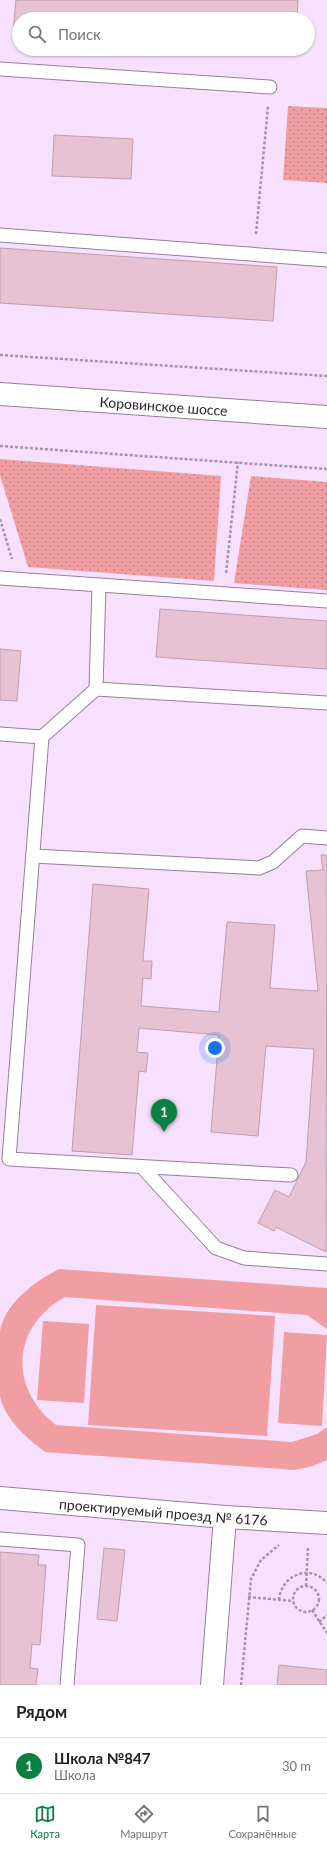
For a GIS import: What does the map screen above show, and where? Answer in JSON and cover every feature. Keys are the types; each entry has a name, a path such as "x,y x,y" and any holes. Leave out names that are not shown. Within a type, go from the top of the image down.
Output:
{"street":[{"name":"Коровинское шоссе","path":"0,394 327,417"},
{"name":"проектируемый проезд № 6176","path":"0,1498 225,1517 327,1523"},
{"path":"212,1685 225,1517"}],"lane":[{"path":"0,69 270,88"},
{"path":"0,235 327,260"},
{"path":"0,578 327,601"},
{"path":"96,689 99,585"},
{"path":"291,1175 9,1159 42,737 96,689 327,703"},
{"path":"0,734 42,737"},
{"path":"33,856 259,868 273,862 302,836 327,838"},
{"path":"142,1167 216,1248 244,1258 327,1264"},
{"path":"0,1539 78,1545 67,1685"}],"path":[{"path":"254,255 270,88"},
{"path":"0,355 327,376"},
{"path":"0,446 327,469"},
{"path":"224,593 238,462"},
{"path":"0,519 18,579"},
{"path":"241,1685 248,1597 251,1579 262,1560 284,1543"},
{"path":"306,1586 308,1543"},
{"path":"279,1600 283,1585 289,1578 298,1574 307,1573 320,1576 327,1583"},
{"path":"306,1586 315,1590 318,1595 319,1602 312,1610 301,1611 296,1607 294,1601 296,1590 306,1586"},
{"path":"248,1597 294,1601"},
{"path":"312,1610 327,1633"},
{"path":"319,1622 327,1615"}],"shaded area":[{"path":"288,106 327,108 327,183 283,180"},
{"path":"0,459 221,476 214,581 28,567 0,475"},
{"path":"251,476 327,482 327,590 234,583"},
{"path":"59,1269 327,1288 327,1329 307,1315 65,1297 47,1309 34,1324 26,1340 23,1358 24,1376 30,1393 40,1410 56,1425 292,1442 317,1434 327,1427 327,1460 313,1466 294,1470 45,1452 18,1428 12,1421 3,1405 0,1396 0,1332 3,1321 14,1302 31,1287"},
{"path":"96,1305 275,1316 267,1436 88,1425"},
{"path":"43,1321 89,1324 84,1403 37,1400"},
{"path":"284,1332 327,1335 322,1426 278,1423"}],"building":[{"path":"16,0 298,0 297,12 15,12"},
{"path":"54,135 133,139 131,179 52,176"},
{"path":"0,248 277,267 273,321 0,303"},
{"path":"160,609 327,621 327,669 156,657"},
{"path":"0,649 21,651 17,701 0,700"},
{"path":"321,855 327,855 326,1252 276,1227 274,1231 258,1223 275,1190 289,1197 306,1162 314,1049 266,1046 258,1136 211,1132 219,1035 139,1028 137,1052 148,1053 146,1072 139,1071 132,1155 72,1151 93,884 149,889 143,961 152,961 151,979 143,978 141,1006 219,1012 227,922 275,925 270,988 318,991 306,871 323,870"},
{"path":"104,1548 125,1550 117,1621 97,1619"},
{"path":"0,1552 39,1555 38,1565 46,1565 40,1645 32,1644 30,1668 38,1669 36,1685 0,1685"},
{"path":"279,1665 327,1670 327,1685 277,1685"}],"place":[{"name":"Школа №847","path":"164,1132"}]}
